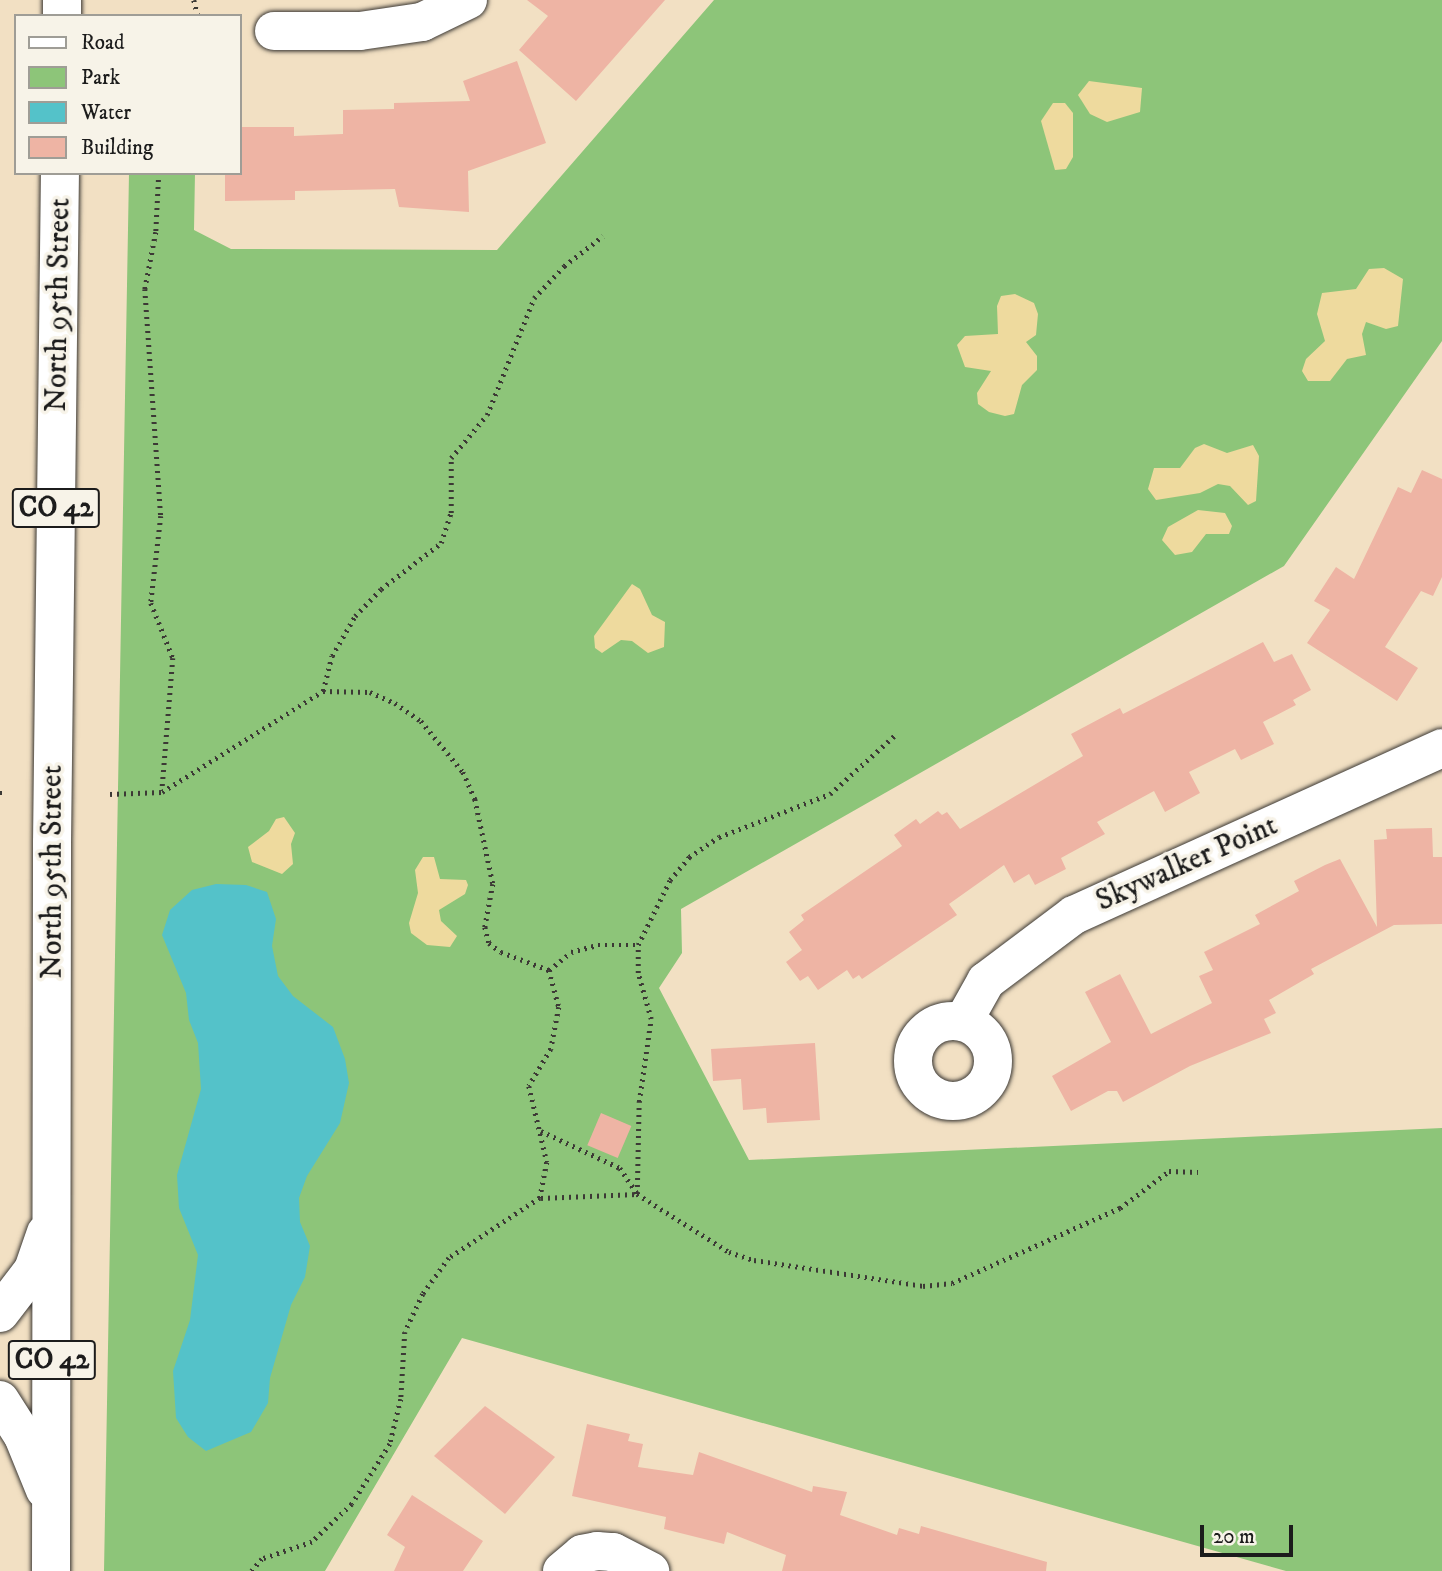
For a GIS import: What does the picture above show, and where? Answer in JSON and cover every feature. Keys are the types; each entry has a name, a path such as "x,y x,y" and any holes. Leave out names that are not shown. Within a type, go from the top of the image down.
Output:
{"main road":[{"path":"274,31 360,31 422,22 468,0"},
{"name":"North 95th Street","path":"51,1571 60,175"},
{"name":"Skywalker Point","path":"963,1022 986,981 1074,915 1442,748"},
{"path":"0,1313 33,1269 52,1215"},
{"path":"0,1400 23,1436 52,1504"},
{"path":"562,1571 583,1554 597,1551 613,1552 650,1571"}],"path":[{"path":"159,175 156,232 145,289 161,516 151,603 173,658 162,792"},
{"path":"323,691 332,656 355,616 381,589 441,543 451,513 451,458 487,415 534,298 564,266 603,236"},
{"path":"110,794 162,792 323,691 370,692 396,703 421,721 463,772 475,799 493,884 485,927 489,943 500,953 549,970"},
{"path":"637,1194 639,1102 651,1019 638,973 638,945 670,880 689,857 719,837 830,794 895,735"},
{"path":"549,970 571,953 598,945 638,945"},
{"path":"540,1198 547,1162 528,1086 551,1049 559,1007 549,970"},
{"path":"541,1131 620,1168 637,1194 741,1256 923,1286 952,1283 1120,1208 1169,1171 1198,1172"},
{"path":"253,1571 261,1559 312,1542 352,1504 390,1444 401,1399 405,1332 423,1294 449,1258 540,1198 552,1194 637,1194"}],"green space":[{"path":"714,0 1442,0 1442,341 1284,566 681,909 682,953 659,988 749,1160 1442,1128 1442,1571 1286,1571 462,1338 325,1571 104,1571 129,175 195,175 194,230 231,249 497,250"}],"sand":[{"path":"1089,81 1142,88 1140,112 1107,122 1090,114 1078,95"},
{"path":"1053,103 1065,103 1073,113 1073,157 1066,169 1055,170 1041,121"},
{"path":"1384,268 1403,279 1398,326 1386,329 1366,322 1362,334 1366,355 1347,359 1330,381 1308,381 1302,371 1306,359 1325,341 1317,314 1322,293 1356,289 1369,269"},
{"path":"1015,294 1034,303 1038,314 1036,335 1026,342 1037,356 1037,370 1022,385 1014,414 1005,416 989,412 978,404 977,393 991,371 965,367 957,345 965,336 998,334 997,306 1001,296"},
{"path":"1204,444 1227,453 1253,445 1259,456 1256,501 1248,505 1230,486 1218,484 1200,493 1156,500 1148,489 1154,468 1180,468 1195,448"},
{"path":"1198,510 1225,513 1232,526 1229,534 1206,534 1192,552 1175,555 1162,540 1168,527"},
{"path":"632,584 640,589 652,615 665,622 664,647 648,653 632,641 621,640 602,653 595,648 594,636"},
{"path":"284,817 295,833 291,844 293,864 282,874 252,862 248,847 269,831 276,819"},
{"path":"423,857 434,857 440,879 466,880 468,885 465,894 439,910 441,921 457,936 450,947 427,945 411,933 409,923 418,893 415,870"}],"water":[{"path":"216,884 246,885 267,892 276,919 272,946 278,976 293,996 333,1027 345,1059 349,1083 340,1123 307,1176 299,1198 300,1222 310,1246 305,1277 291,1305 270,1378 268,1403 251,1432 206,1451 188,1437 176,1418 173,1371 190,1320 198,1255 179,1208 177,1175 201,1089 198,1043 189,1020 186,993 162,935 170,910 192,890"}],"building":[{"path":"527,0 665,0 576,101 519,50 548,16"},
{"path":"517,61 546,143 468,171 469,212 399,207 395,189 295,191 295,200 225,201 225,175 242,175 242,127 294,127 294,136 343,134 343,110 394,109 394,103 470,101 463,81"},
{"path":"1422,470 1442,479 1442,577 1433,596 1421,591 1385,647 1418,668 1397,701 1307,643 1330,610 1314,601 1336,567 1354,579 1398,487 1411,493"},
{"path":"1263,642 1274,662 1292,654 1311,690 1293,700 1296,705 1263,722 1274,744 1241,760 1235,749 1189,772 1200,793 1165,812 1154,791 1097,822 1105,834 1061,858 1066,869 1035,885 1029,874 1014,883 1004,865 949,904 957,915 862,979 859,975 853,979 847,970 818,990 808,976 800,981 786,962 802,950 789,932 804,920 801,915 902,846 894,835 916,819 920,824 938,811 942,815 947,812 960,829 1083,756 1071,734 1120,708 1123,714"},
{"path":"1432,828 1433,857 1442,857 1442,924 1394,925 1311,969 1314,974 1269,1000 1276,1013 1264,1019 1271,1033 1190,1066 1123,1102 1117,1091 1108,1091 1071,1111 1052,1076 1111,1042 1085,992 1120,974 1151,1034 1212,1003 1199,976 1213,970 1204,952 1260,924 1255,915 1299,891 1294,881 1325,865 1340,859 1377,927 1374,840 1387,839 1386,829"},
{"path":"815,1043 820,1120 767,1123 766,1108 743,1110 741,1079 713,1081 711,1049"},
{"path":"601,1113 631,1126 618,1158 587,1145"},
{"path":"485,1406 555,1457 505,1514 434,1456"},
{"path":"587,1424 630,1434 628,1441 643,1444 638,1467 693,1475 699,1452 812,1492 813,1486 847,1492 840,1515 897,1535 899,1528 919,1534 921,1526 1047,1562 1046,1571 782,1571 786,1555 727,1532 724,1544 664,1529 666,1517 572,1496"},
{"path":"412,1495 483,1541 463,1571 394,1571 405,1547 387,1535"}]}
